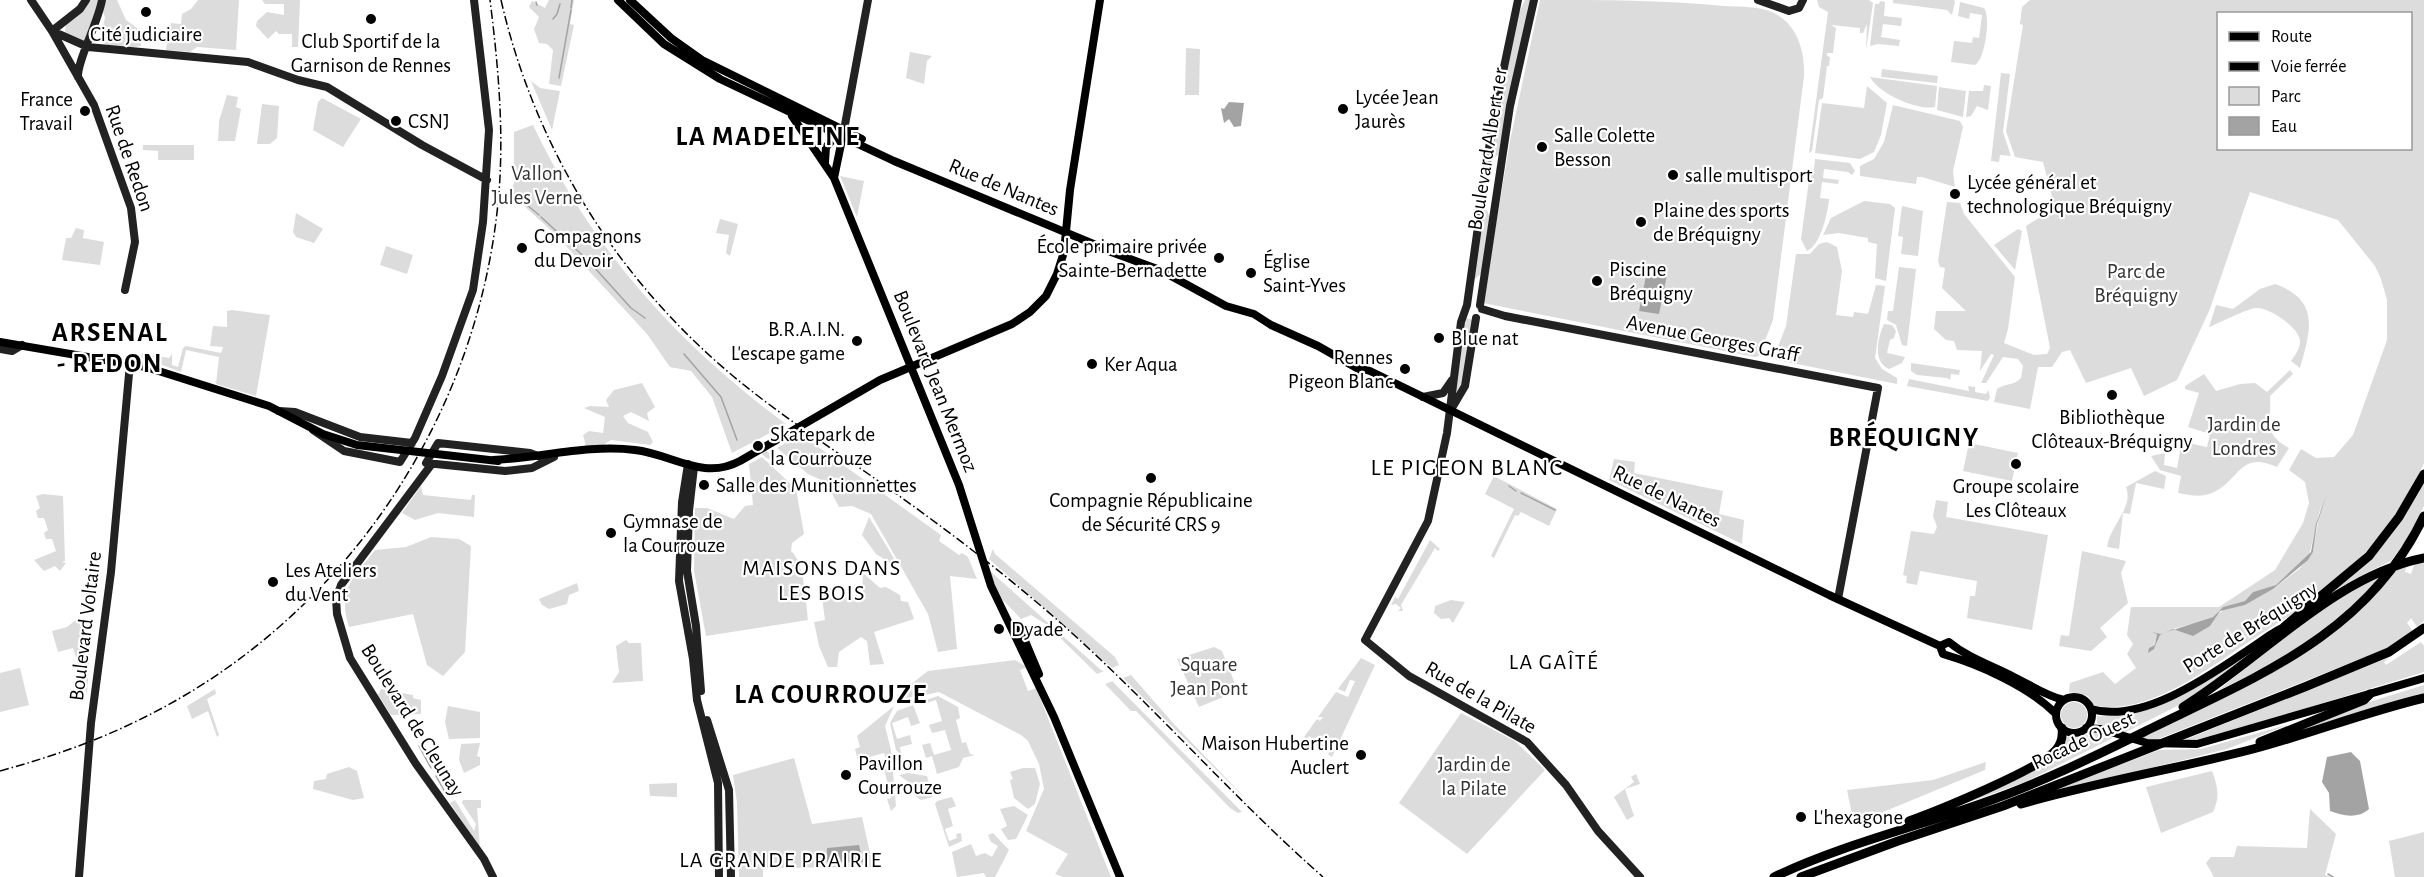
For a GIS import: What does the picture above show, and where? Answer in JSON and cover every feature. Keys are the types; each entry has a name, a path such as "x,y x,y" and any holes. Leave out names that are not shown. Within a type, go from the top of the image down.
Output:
{"highway":[{"path":"2286,626 2343,580 2373,550 2399,517 2424,474"},
{"name":"Rocade Ouest","path":"1774,877 1876,838 2006,795 2168,720 2305,649 2346,619 2380,584 2410,542 2424,516"},
{"path":"2168,720 2171,714 2211,689 2343,593 2385,570 2424,557"},
{"name":"Rocade Ouest","path":"1801,877 1888,844 2003,806 2378,657 2407,641 2424,628"},
{"path":"2221,755 2364,700 2370,694"},
{"path":"2003,806 2009,807 2253,749 2355,716 2424,698"},
{"path":"1876,838 1880,832 1943,808 2044,759 2058,748 2062,739 2062,728"}],"main road":[{"path":"32,0 52,31 88,47 248,62 298,80 327,87 422,145 487,180"},
{"path":"52,31 80,9 86,0"},
{"path":"78,74 93,34 102,0"},
{"path":"309,426 321,438 348,453 401,460 411,445 442,376 471,300 487,180 489,120 474,0"},
{"path":"618,0 664,44 689,61 764,95"},
{"path":"630,0 671,38 702,60 764,95"},
{"path":"825,165 826,147 840,131 868,0"},
{"path":"493,460 632,449 691,466 720,469 790,433 871,384 1008,326 1030,312 1046,296 1057,274 1067,233 1070,190 1100,0"},
{"name":"Boulevard Albert 1er","path":"1450,412 1461,320 1466,308 1490,141 1505,53 1518,0"},
{"name":"Boulevard Albert 1er","path":"1450,412 1465,386 1480,312 1509,106 1534,0"},
{"path":"1758,0 1780,3 1794,10 1799,8 1803,0"},
{"name":"Rue de Redon","path":"52,31 78,74 102,123 131,208 135,242 125,290"},
{"path":"93,34 99,43 109,49"},
{"name":"Rue de Nantes","path":"764,95 802,109 901,162 1201,291 1838,599 1940,646 1947,642 1951,651"},
{"name":"Rue de Nantes","path":"764,95 789,112 840,131"},
{"path":"789,112 834,176"},
{"name":"Boulevard Jean Mermoz","path":"840,131 832,160 834,176 964,500 983,567 1054,717 1120,877"},
{"name":"Avenue Georges Graff","path":"1466,308 1472,301 1480,312 1878,388 1838,599"},
{"path":"1466,308 1470,318 1480,312"},
{"path":"0,342 131,363 279,411 357,445 512,463 568,453"},
{"path":"0,349 12,351 22,345"},
{"name":"Boulevard Voltaire","path":"79,877 92,714 111,572 131,363"},
{"path":"1420,397 1443,393 1454,376"},
{"path":"279,411 295,412 360,437 411,445"},
{"name":"Rue de la Pilate","path":"1450,412 1426,528 1365,640 1374,650 1409,676 1527,742 1566,785 1598,831 1640,877"},
{"name":"Boulevard de Cleunay","path":"492,877 484,859 404,747 350,658 338,618 336,599 341,585 414,487 436,444 530,453 540,456"},
{"path":"428,463 505,471 532,468 554,457"},
{"path":"691,466 681,512 679,580 693,659 697,700 718,783 719,877"},
{"path":"691,466 687,571 696,626 702,700 729,790 731,877"},
{"name":"Porte de Bréquigny","path":"2091,710 2104,712 2124,710 2172,695 2210,675 2373,572 2424,557"},
{"name":"Boulevard Jean Mermoz","path":"1000,603 1023,636 1125,877"},
{"path":"1951,651 2052,698 2064,700 2080,698 2091,710 2091,720 2086,728"},
{"path":"1951,651 2049,706 2056,714 2062,728 2074,733 2086,728 2101,729 2147,744 2176,746 2209,741 2424,678"},
{"path":"2056,714 2064,700"}],"green space":[{"path":"89,0 100,0 85,43 65,32 66,24"},
{"path":"106,0 117,0 126,20 141,31 141,46 114,46 99,40 105,18 103,11"},
{"path":"198,0 239,0 236,50 197,47 190,52 166,50 171,23 181,24 182,14 191,9"},
{"path":"262,0 300,0 298,47 292,47 292,34 279,34 276,31 268,39 256,26 257,21 267,12 284,15 284,4 265,4"},
{"path":"549,0 574,0 570,24 574,25 561,86 549,84 553,50 547,44 539,43 534,29 539,17 529,7 532,1 545,8"},
{"path":"1525,0 1532,0 1515,67 1500,154 1493,158 1491,153 1517,17"},
{"name":"Plaine des sports de Bréquigny","path":"1540,0 1655,1 1756,8 1782,18 1794,32 1801,49 1804,76 1773,320 1759,356 1483,303 1510,141"},
{"path":"1817,0 1869,0 1873,3 1866,51 1867,24 1863,33 1860,33 1860,28 1831,25 1836,28 1833,53 1827,53 1830,57 1829,66 1827,66 1823,98 1819,100 1812,151 1809,153 1828,12 1819,7"},
{"path":"1893,0 1954,0 1955,2 1952,15 1947,10 1893,3"},
{"name":"Parc de Bréquigny","path":"2030,0 2424,0 2424,463 2409,494 2390,522 2369,549 2335,582 2197,676 2156,697 2134,704 2113,707 2093,705 2088,696 2069,692 2070,683 2103,672 2115,684 2136,668 2127,654 2133,644 2127,635 2131,607 2219,607 2275,570 2303,523 2309,503 2305,482 2289,470 2301,449 2316,458 2334,457 2353,435 2387,340 2387,300 2375,266 2338,220 2250,192 2210,309 2177,380 2144,396 2131,368 2086,383 2070,350 2062,352 2052,367 2038,367 2030,409 1994,402 1997,389 2021,378 2023,366 2018,359 2003,357 1986,383 1981,383 1994,355 1991,354 1980,371 1982,351 1957,350 1954,341 1946,340 1934,329 1936,311 1966,311 1942,288 1945,268 1940,267 1938,261 1947,202 1960,203 1964,214 2015,277 2004,343 2034,355 2047,354 2050,348 2026,226 2055,208 2043,162 2015,157 2006,131 2023,25 2020,24 2022,7","holes":["2321,505 2313,552 2299,569 2273,589 2245,605 2223,610 2213,618 2194,623 2213,617 2223,607 2245,601 2253,592 2276,585 2309,556","2154,633 2165,633 2160,635 2154,649 2149,648 2155,645 2157,634"]},
{"path":"1880,1 1885,2 1884,16 1902,18 1901,26 1883,24 1881,37 1900,40 1899,46 1878,44 1870,46 1875,4 1879,4"},
{"path":"1960,2 1984,8 1986,13 1987,29 1984,47 1975,65 1951,62 1954,41 1972,43 1973,37 1979,38 1982,15 1970,13 1969,19 1958,16"},
{"path":"1186,48 1200,49 1199,95 1185,95"},
{"path":"910,52 932,56 927,61 924,84 906,78"},
{"path":"1882,69 1938,76 1937,83 1881,77"},
{"path":"2001,73 2010,74 2003,132 2011,156 2000,155 1999,162 1991,161"},
{"path":"1870,77 1937,86 1935,107 1928,108 1900,100 1882,89"},
{"path":"531,81 540,88 560,91 552,130"},
{"path":"1984,85 1991,86 1988,110 1977,106 1971,116 1966,117 1969,91 1983,91"},
{"path":"1867,86 1887,103 1881,135 1874,152 1860,159 1815,153 1822,103 1864,108"},
{"path":"1939,87 1966,91 1963,117 1937,110"},
{"path":"227,95 238,97 236,107 241,109 235,141 218,141 219,121"},
{"path":"322,98 361,119 343,147 313,130 318,102"},
{"path":"262,104 279,106 277,138 270,144 257,144"},
{"path":"1893,105 1960,121 1963,127 1953,171 1955,187 1922,177 1917,177 1916,184 1860,176 1860,166 1874,159 1884,142"},
{"name":"Vallon Jules Verne","path":"533,125 556,170 582,212 640,291 709,361 786,424 757,440 769,453 785,460 783,465 766,458 751,443 732,453 712,397 691,371 670,367 647,334 555,234 510,193 514,183 514,132"},
{"path":"143,145 194,145 194,160 158,160 158,151 143,150"},
{"path":"1815,159 1850,163 1855,171 1852,175 1848,172 1824,169 1823,178 1839,180 1838,184 1822,182 1820,198 1829,199 1827,212 1820,235 1812,248 1807,251 1801,239 1810,173 1814,169"},
{"path":"840,176 864,181 857,217"},
{"path":"1864,201 1890,204 1895,208 1886,281 1875,278 1877,244 1868,242 1868,238 1839,233 1823,235 1831,218"},
{"path":"1902,206 1923,211 1918,256 1901,254 1903,237 1898,236"},
{"path":"1487,210 1490,218 1482,273 1475,279 1473,278 1483,211"},
{"path":"296,213 323,229 314,243 296,237 293,232"},
{"path":"720,219 738,224 730,256 726,253 729,235 716,233"},
{"path":"76,228 84,230 83,238 104,242 100,265 62,260 66,238 71,238"},
{"path":"2018,229 2022,231 2015,270 1994,245"},
{"path":"1827,242 1837,247 1842,271 1836,315 1853,317 1854,312 1868,314 1876,285 1885,286 1875,358 1882,369 1897,378 1897,384 1777,360 1774,357 1786,326 1796,254 1810,254 1819,244"},
{"path":"386,246 413,255 407,274 380,265"},
{"path":"1899,267 1916,269 1907,346 1902,345 1896,325 1887,320 1888,311 1893,311"},
{"path":"2275,284 2299,299 2306,308 2309,318 2307,341 2300,368 2291,361 2300,346 2298,335 2289,324 2275,314 2256,308 2209,327 2216,305 2233,309 2260,289"},
{"path":"227,311 270,315 256,396 216,384 219,357 186,350 181,372 141,357 142,353 169,358 172,354 172,365 178,367 183,348 186,346 221,353 223,347 210,346 213,326 227,327"},
{"path":"1466,318 1473,320 1463,385 1455,395"},
{"path":"1884,324 1892,325 1896,331 1894,338 1890,340 1887,353 1905,357 1902,363 1889,369 1880,361 1878,355 1878,342"},
{"path":"1911,363 1960,370 1959,375 1951,374 1950,380 1917,375 1911,371"},
{"name":"Jardin de Londres","path":"2290,370 2293,374 2270,396 2272,432 2281,443 2289,448 2277,467 2255,462 2241,469 2221,488 2208,495 2178,493 2181,476 2160,470 2151,456 2165,453 2164,465 2177,468 2180,451 2194,438 2193,444 2207,447 2210,434 2188,427 2199,393 2185,389 2185,386 2204,374 2216,391 2240,384 2255,383 2267,392"},
{"path":"1909,379 1969,391 1968,386 1975,387 1975,392 1986,394 1988,390 1990,397 1988,401 1907,386"},
{"path":"642,383 655,407 647,413 649,421 631,412 623,416 628,423 648,432 653,442 650,445 611,440 603,445 586,446 583,435 589,431 603,433 605,417 584,408 609,407 606,400 614,390"},
{"path":"800,434 941,535 939,541 959,555 962,553 968,557 977,579 950,576 957,649 938,652 928,614 871,514 852,506 839,507 826,482 808,474 777,448"},
{"path":"1969,443 2018,453 2012,481 1963,471"},
{"path":"762,457 796,489 804,534 792,543 791,551 802,573 808,620 706,636 694,571 695,508 707,508 734,519 745,506 753,505 749,464"},
{"path":"1614,459 1635,462 1634,473 1723,491 1719,514 1744,520 1742,544 1609,480"},
{"path":"2155,471 2166,476 2164,489 2136,483 2130,514 2123,513 2119,549 2107,547 2112,531 2127,502 2126,487"},
{"path":"1494,476 1557,509 1549,526 1521,512 1518,516 1515,515 1494,558 1491,556 1514,509 1485,494"},
{"path":"2424,478 2424,506 2406,541 2391,561 2329,596 2345,581"},
{"path":"421,486 423,495 471,500 472,495 475,495 474,517 438,513 415,520 402,513"},
{"path":"43,494 63,496 65,561 62,562 66,563 60,571 55,566 44,571 34,560 56,551 52,539 46,539 44,533 48,530 44,518 38,518 36,511 40,508 36,496"},
{"path":"1936,500 1948,502 1946,517 2048,535 2032,630 1967,618 1970,596 1975,596 1977,581 1920,571 1917,585 1906,583 1907,576 1903,575 1911,531 1934,534 1937,527 1933,516"},
{"path":"869,517 895,560 892,564 876,554 862,535"},
{"path":"431,537 459,539 471,546 465,652 443,676 427,665 413,614 349,627 345,603 349,585 375,550 406,547"},
{"path":"1430,540 1440,549 1438,551 1435,548 1401,605 1403,611 1398,611 1401,608 1396,604 1391,605 1395,597 1398,599"},
{"path":"993,549 995,554 1115,657 1119,665 1112,668 989,559"},
{"path":"2082,551 2126,561 2121,573 2128,603 2100,628 2107,637 2091,651 2059,646 2061,635 2069,636"},
{"path":"2424,560 2424,621 2417,627 2411,618 2407,623 2413,631 2386,649 2153,741 2140,739 2280,667 2344,623 2400,566 2407,564 2405,572 2411,574 2415,562"},
{"path":"990,571 1104,671 1097,674 1047,625 1031,615 1021,619 999,596"},
{"path":"2383,572 2349,611 2329,627 2286,656 2217,691 2318,611"},
{"path":"863,573 880,588 886,587 900,595 901,601 908,602 914,619 874,632 884,664 870,665 867,641 861,637 839,652 837,667 828,667 819,646 814,622 825,620 821,590 833,588 836,599 862,594"},
{"path":"577,583 579,591 569,595 567,604 549,609 542,605 539,599"},
{"path":"1451,600 1465,602 1453,623 1449,618 1441,619 1434,613 1435,606"},
{"path":"76,620 91,636 87,694 73,648 58,652 52,631 67,627"},
{"path":"626,640 629,643 641,643 643,681 612,683 619,672 616,646"},
{"path":"2421,642 2424,646 2424,672 2206,739 2177,743 2390,657 2384,662 2386,665"},
{"name":"Square Jean Pont","path":"1214,647 1222,651 1238,691 1199,707 1177,659"},
{"path":"2259,648 2191,699 2122,734 2097,723 2097,716 2118,715 2161,704 2203,683"},
{"path":"1361,658 1375,665 1332,757 1328,754 1330,751 1325,748 1323,751 1309,736 1307,739 1304,737 1317,719 1320,721 1323,717 1318,717 1336,692 1348,697 1355,681 1350,680 1345,692 1338,689"},
{"path":"1015,660 1027,667 1020,670 1028,691 1036,688 1111,877 1063,877 1055,874 1068,854 1026,831 1044,789 1039,764 1028,741 1021,735 939,692 921,696 919,693 902,702 897,695 928,671"},
{"path":"20,668 29,705 0,712 0,673"},
{"path":"1131,675 1173,723 1250,803 1123,678"},
{"path":"1113,681 1242,812 1238,813 1230,808 1136,711 1131,711 1105,684"},
{"path":"2424,685 2424,695 2351,714 2300,731 2366,703"},
{"path":"215,689 216,694 207,699 219,735 217,737 208,711 192,719 187,706"},
{"path":"381,689 413,695 413,698 421,700 421,714 391,715 378,695"},
{"path":"938,696 958,707 960,718 956,720 962,743 966,742 970,754 975,755 963,758 959,767 937,774 932,756 926,758 922,745 930,743 934,755 951,750 945,730 932,733 929,725 942,721 936,700 927,703 926,700"},
{"path":"2074,702 2083,706 2087,715 2083,724 2074,728 2065,724 2061,715 2065,706"},
{"path":"913,705 920,723 911,726 908,717 892,723 897,739 910,735 912,744 900,747 901,753 899,753 896,750 890,723 897,711"},
{"path":"448,706 480,712 480,738 449,739 445,722"},
{"path":"894,706 885,726 891,750 896,806 891,811 887,799 891,798 882,760 886,759 884,753 858,760 855,749 860,747 857,736"},
{"name":"Jardin de la Pilate","path":"1461,713 1515,741 1545,770 1467,854 1399,803"},
{"path":"2290,724 2227,749 2052,793 2051,791 2159,750 2201,749"},
{"path":"2096,733 2113,738 2025,782 1920,820 2051,759 2062,750 2067,737"},
{"path":"480,743 477,756 480,757 480,765 464,773 459,760 461,744"},
{"path":"794,758 812,824 862,817 873,867 763,868 763,877 739,877 737,803 733,775"},
{"path":"1986,762 1985,770 1854,824 1847,790 1933,780"},
{"path":"349,767 357,771 364,798 353,800 313,789 314,781 326,779 327,774"},
{"path":"1023,768 1035,768 1040,784 1035,804 1028,809 1014,798 1010,780 1013,779 1010,772"},
{"path":"2212,771 2217,792 2217,802 2213,812 2161,833 2146,787"},
{"path":"908,773 927,776 933,797 921,800 915,796 911,784 899,775"},
{"path":"1636,774 1640,784 1625,789 1634,816 1627,820 1614,797 1634,782 1631,777"},
{"path":"677,783 677,797 650,796 649,784"},
{"path":"952,797 956,806 948,809 953,826 945,829 949,841 957,838 956,834 961,833 962,841 949,847 935,804 937,801"},
{"path":"455,800 474,831 476,824 462,803 463,800 481,800 481,808 477,808 480,848 450,803"},
{"path":"1014,806 1028,815 1016,839 1008,840 1001,829 1007,826 1000,809"},
{"path":"2310,809 2336,834 2325,875 2332,877 2214,877 2206,863 2211,857 2234,857 2237,846 2307,848"},
{"path":"2424,832 2424,877 2395,877 2389,841"},
{"path":"993,833 1009,850 995,877 986,877 984,873 957,877 952,852 971,844 976,856 985,853 992,857 998,846 991,842 988,835"}],"water":[{"path":"1229,102 1244,103 1241,126 1234,127 1229,119 1224,123 1221,108 1224,109"},
{"path":"1647,271 1667,275 1659,314 1639,311"},
{"path":"2327,494 2317,524 2313,552 2308,560 2273,589 2245,605 2220,611 2210,626 2193,636 2175,630 2213,617 2223,607 2245,601 2253,592 2276,585 2311,552 2316,524"},
{"path":"2152,632 2165,633 2160,635 2154,649 2148,653 2149,648 2155,645 2157,634"},
{"path":"2351,752 2360,761 2369,809 2350,816 2330,811 2329,793 2322,782 2327,757"},
{"path":"859,845 863,862 827,862 827,848"}],"waterway":[{"path":"571,8 572,0"},
{"path":"553,19 560,4"},
{"path":"559,78 571,10"},
{"path":"521,200 539,215"},
{"path":"541,217 591,263"},
{"path":"594,267 631,308 645,318"},
{"path":"684,354 721,397 737,440"},
{"path":"1509,486 1516,491"},
{"path":"1521,493 1555,510"},
{"path":"419,746 431,768"},
{"path":"436,776 446,794"},
{"path":"2328,874 2333,877"}],"railway":[{"path":"0,771 57,754 111,733 147,716 219,674 283,623 341,565 391,500 432,429 464,353 487,274 499,192 501,144 498,72 490,0"},
{"path":"501,0 516,55 535,107 558,158 586,207 617,253 652,297 691,338 749,389 931,519 1034,600 1109,667 1250,809 1323,877"}],"place":[{"name":"Cité judiciaire","path":"146,12"},
{"name":"Club Sportif de la Garnison de Rennes","path":"371,19"},
{"name":"Lycée Jean Jaurès","path":"1343,109"},
{"name":"France Travail","path":"85,111"},
{"name":"CSNJ","path":"396,121"},
{"name":"Salle Colette Besson","path":"1542,147"},
{"name":"salle multisport","path":"1673,175"},
{"name":"Lycée général et technologique Bréquigny","path":"1955,194"},
{"name":"Plaine des sports de Bréquigny","path":"1641,222"},
{"name":"Compagnons du Devoir","path":"522,248"},
{"name":"École primaire privée Sainte-Bernadette","path":"1219,258"},
{"name":"Église Saint-Yves","path":"1251,273"},
{"name":"Piscine Bréquigny","path":"1597,281"},
{"name":"Blue nat","path":"1439,338"},
{"name":"B.R.A.I.N. L'escape game","path":"857,341"},
{"name":"Ker Aqua","path":"1092,364"},
{"name":"Rennes Pigeon Blanc","path":"1405,369"},
{"name":"Bibliothèque Clôteaux-Bréquigny","path":"2112,395"},
{"name":"Skatepark de la Courrouze","path":"758,446"},
{"name":"Groupe scolaire Les Clôteaux","path":"2016,464"},
{"name":"Compagnie Républicaine de Sécurité CRS 9","path":"1151,478"},
{"name":"Salle des Munitionnettes","path":"704,485"},
{"name":"Gymnase de la Courrouze","path":"611,533"},
{"name":"Les Ateliers du Vent","path":"273,582"},
{"name":"Dyade","path":"999,629"},
{"name":"Maison Hubertine Auclert","path":"1361,755"},
{"name":"Pavillon Courrouze","path":"846,775"},
{"name":"L'hexagone","path":"1801,817"}],"district":[{"name":"LA MADELEINE","path":"768,136"},
{"name":"ARSENAL - REDON","path":"110,348"},
{"name":"BRÉQUIGNY","path":"1904,437"},
{"name":"LE PIGEON BLANC","path":"1467,467"},
{"name":"MAISONS DANS LES BOIS","path":"822,580"},
{"name":"LA GAÎTÉ","path":"1554,661"},
{"name":"LA COURROUZE","path":"831,694"},
{"name":"LA GRANDE PRAIRIE","path":"781,859"}]}
